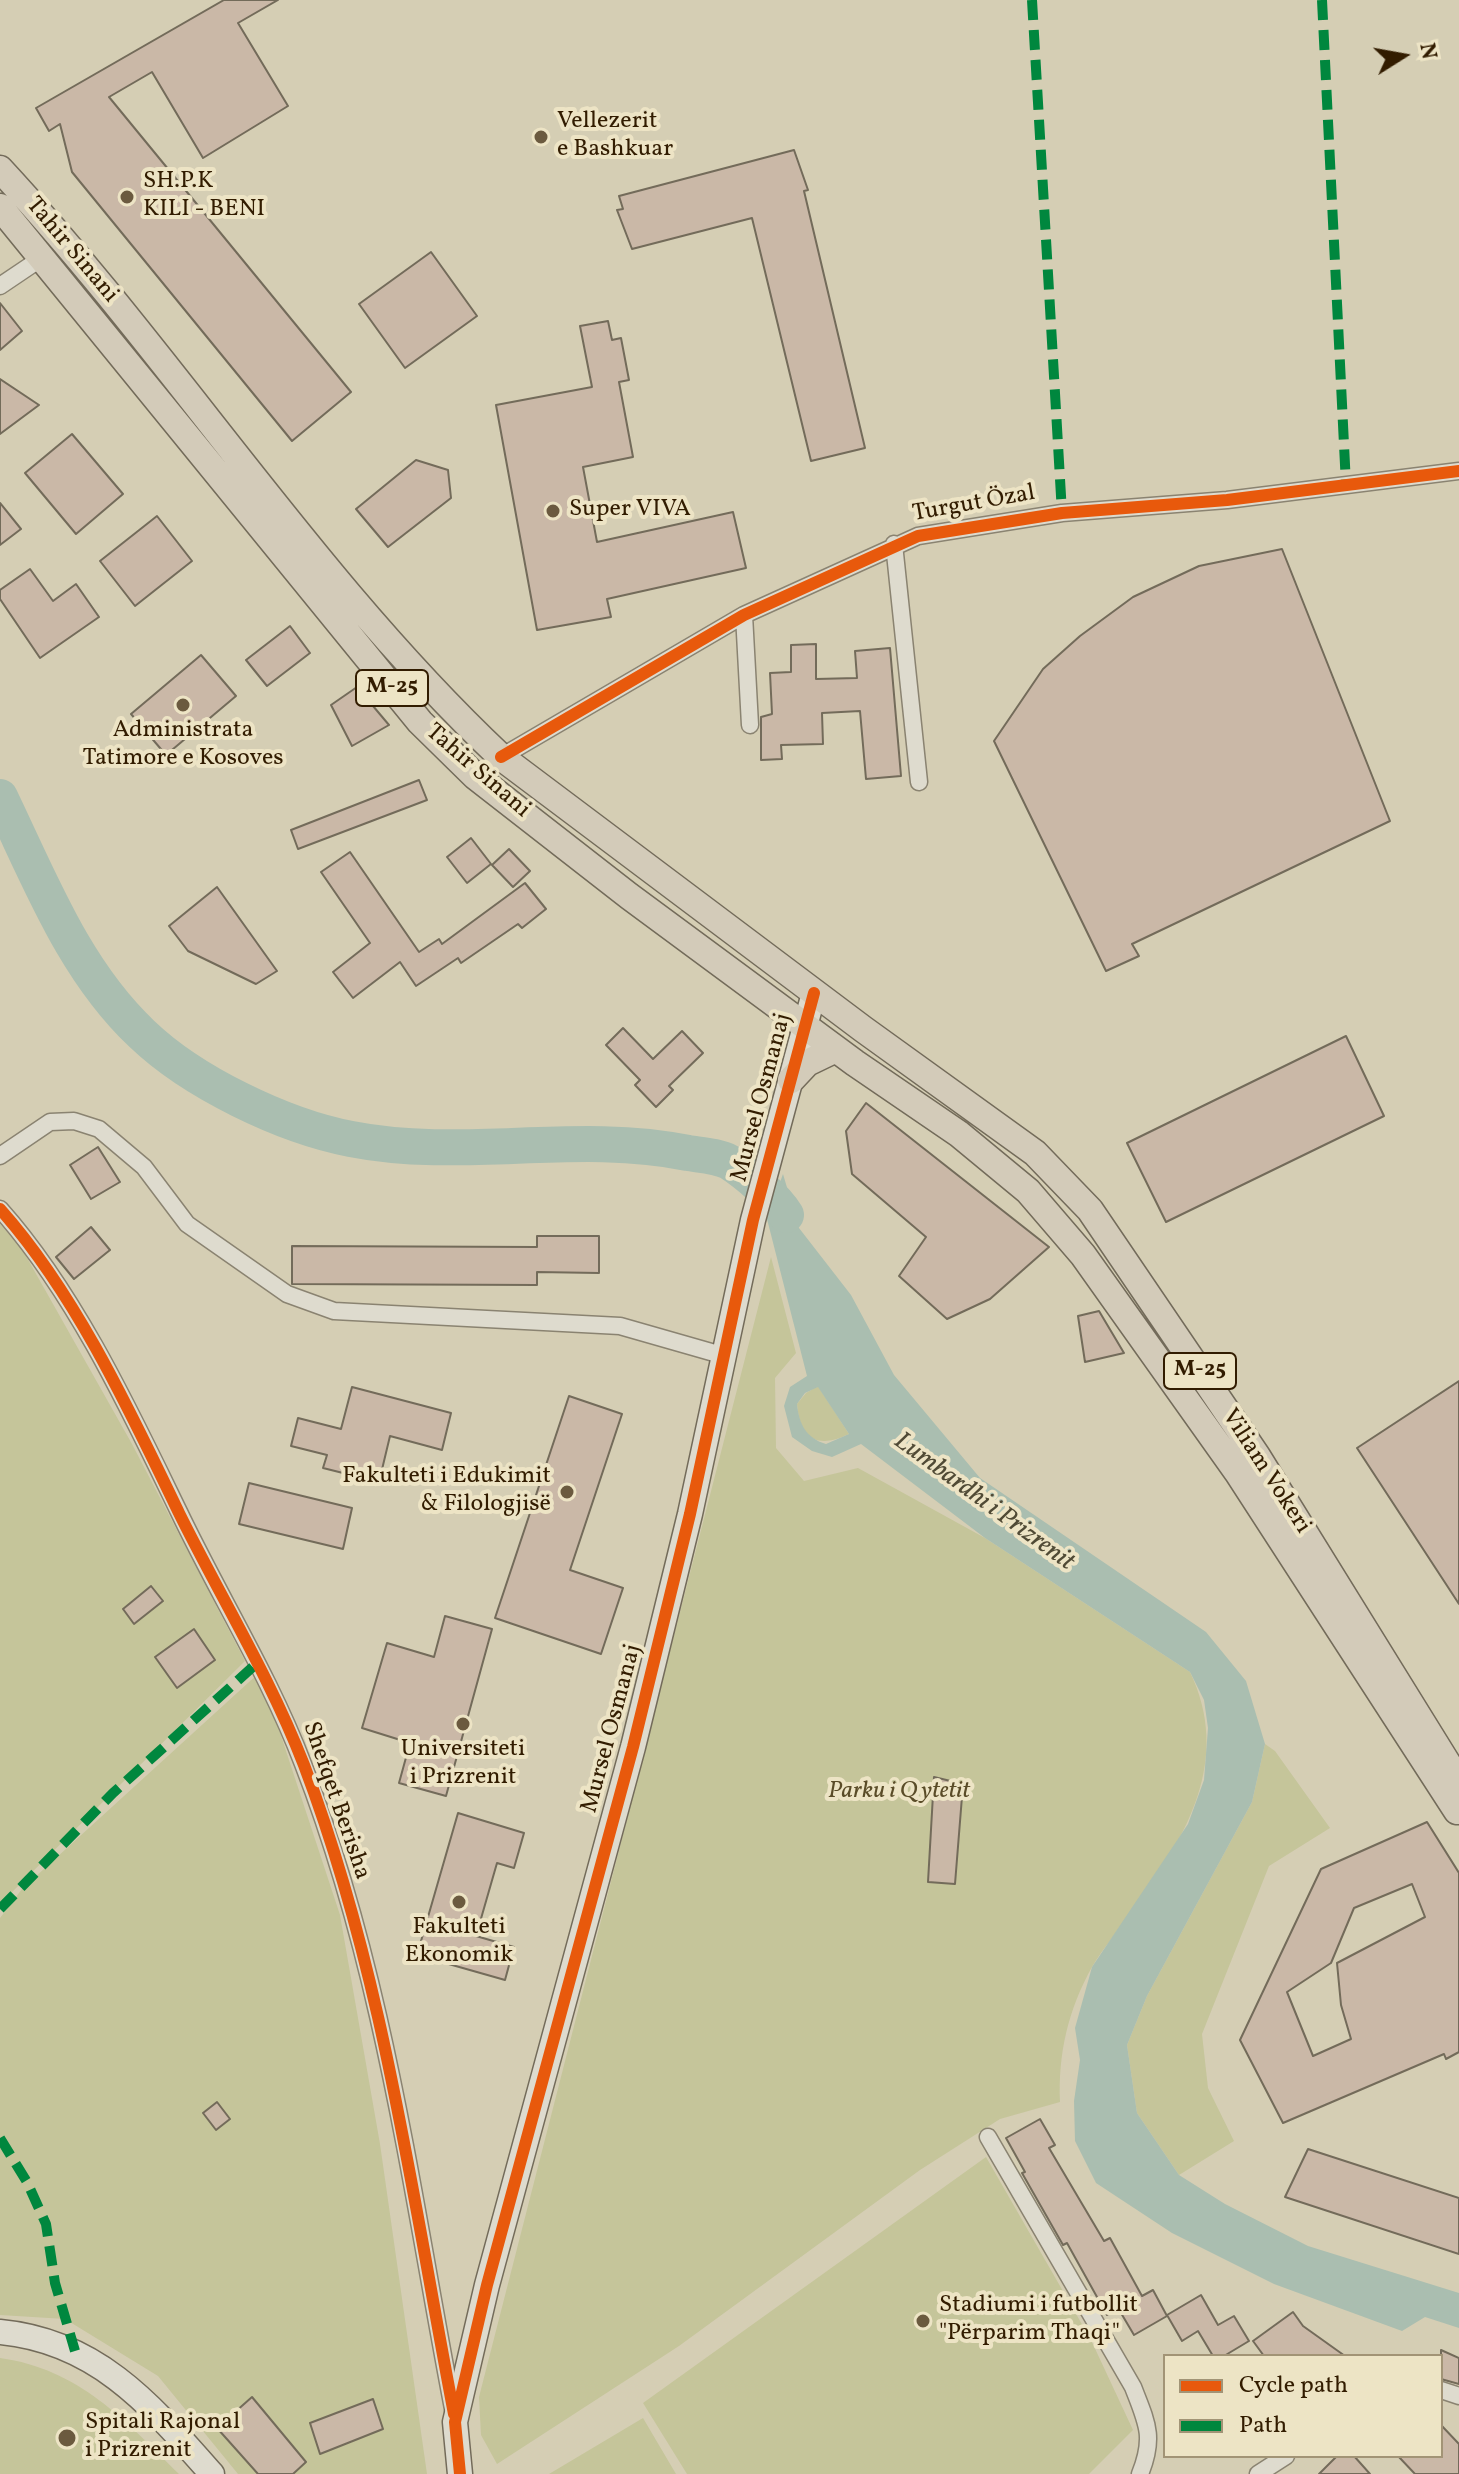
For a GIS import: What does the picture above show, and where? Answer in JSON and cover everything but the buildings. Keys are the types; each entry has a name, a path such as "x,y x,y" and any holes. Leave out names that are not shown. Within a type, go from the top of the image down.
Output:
{"main road":[{"name":"Tahir Sinani","path":"0,169 47,220 253,479 436,694 501,757 863,1029"},
{"name":"Tahir Sinani","path":"0,207 420,722 475,776 874,1076"},
{"name":"Viliam Vokeri","path":"863,1029 1035,1153 1090,1210 1257,1456 1449,1756 1459,1782"},
{"path":"791,1080 807,1063 836,1049"},
{"name":"Viliam Vokeri","path":"874,1076 959,1134 1028,1191 1067,1234 1238,1473 1458,1814"}],"street":[{"path":"0,286 40,259"},
{"name":"Turgut Özal","path":"501,757 744,615 894,544 992,522 1062,513 1227,500 1459,471"},
{"path":"894,544 919,782"},
{"path":"744,615 750,725"},
{"name":"Mursel Osmanaj","path":"460,2474 455,2422 487,2285 633,1747 725,1356 753,1220 814,993"},
{"path":"0,1156 50,1122 74,1121 99,1129 144,1167 187,1224 287,1294 334,1311 620,1326 725,1356"},
{"name":"Shefqet Berisha","path":"0,1209 31,1243 98,1355 217,1581 304,1765 372,1979 455,2422"},
{"path":"988,2137 1133,2387 1150,2439 1150,2449 1140,2474"},
{"path":"0,2332 54,2343 90,2358 127,2385 212,2474"},
{"path":"1258,2474 1283,2458"}],"green space":[{"path":"0,1224 22,1249 132,1444 245,1661 0,1904"},
{"name":"Parku i Qytetit","path":"771,1257 796,1353 775,1378 776,1448 804,1481 858,1468 985,1538 1190,1672 1202,1704 1206,1736 1205,1766 1198,1796 1171,1853 1097,1959 1077,1999 1063,2050 1060,2102 1000,2119 920,2170 679,2346 497,2464 481,2435 479,2397"},
{"path":"818,1386 849,1434 820,1441 812,1438 802,1426 797,1404 806,1393"},
{"path":"260,1672 340,1915 380,2144 427,2474 238,2474 158,2376 65,2319 0,2315 0,1918 22,1889"},
{"path":"1265,1744 1275,1751 1330,1828 1269,1866 1202,2034 1208,2088 1234,2141 1179,2175 1137,2113 1127,2045 1147,1996 1252,1802"},
{"path":"986,2157 1091,2340 1133,2430 1089,2474 687,2474 643,2403"},
{"name":"Spitali Rajonal i Prizrenit","path":"0,2358 54,2373 77,2385 119,2416 179,2474 0,2474"},
{"path":"643,2418 676,2474 549,2474"}],"water":[{"path":"783,1174 799,1228 851,1295 894,1375 980,1478 1206,1632 1246,1681 1265,1744 1252,1802 1147,1996 1127,2045 1137,2113 1179,2175 1225,2204 1308,2246 1459,2293 1459,2328 1425,2317 1402,2331 1274,2284 1172,2233 1096,2183 1075,2141 1074,2101 1080,2060 1075,2028 1092,1967 1188,1824 1204,1780 1208,1728 1204,1700 1190,1672 985,1538 861,1444 832,1457 812,1451 792,1437 784,1406 790,1387 807,1376 767,1219","holes":["818,1387 849,1434 826,1444 809,1434 802,1424 797,1404 805,1393"]}],"waterway":[{"name":"Lumbardhi i Prizrenit","path":"0,797 60,923 118,1009 163,1052 240,1100 325,1133 393,1145 604,1144 714,1157 729,1162 752,1179 786,1215"}],"marked path":[{"path":"1032,0 1062,513"},
{"path":"1322,0 1346,485"},
{"path":"0,1909 113,1793 256,1664"},
{"path":"0,2138 27,2182 46,2224 55,2283 75,2351"}],"cycle path":[{"path":"501,757 744,615 918,536 1062,513 1227,500 1459,471"},
{"path":"460,2474 455,2422 487,2285 633,1747 690,1514 753,1220 814,993"},
{"path":"0,1209 53,1278 99,1354 260,1668 304,1765 355,1924 375,2004 454,2414"}],"place":[{"name":"Vellezerit e Bashkuar","path":"541,137"},
{"name":"SH.P.K KILI - BENI","path":"127,197"},
{"name":"Super VIVA","path":"553,511"},
{"name":"Administrata Tatimore e Kosoves","path":"183,705"},
{"name":"Fakulteti i Edukimit & Filologjisë","path":"567,1492"},
{"name":"Universiteti i Prizrenit","path":"463,1724"},
{"name":"Fakulteti Ekonomik","path":"459,1902"},
{"name":"Stadiumi i futbollit \"Përparim Thaqi\"","path":"923,2321"},
{"name":"Spitali Rajonal i Prizrenit","path":"67,2438"}]}
